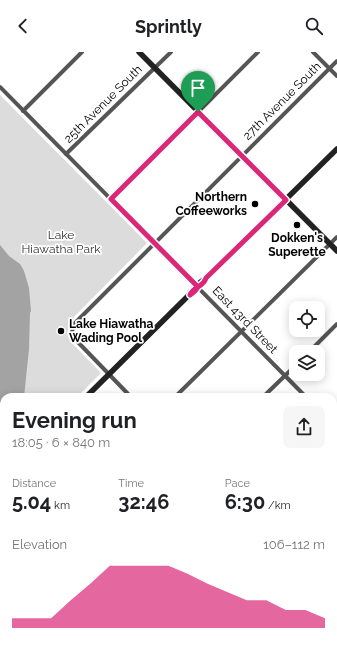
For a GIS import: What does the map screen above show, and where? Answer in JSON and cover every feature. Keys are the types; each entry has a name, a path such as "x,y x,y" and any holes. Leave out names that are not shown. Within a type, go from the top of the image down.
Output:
{"street":[{"path":"23,111 82,52"},
{"path":"140,52 337,251"},
{"name":"25th Avenue South","path":"66,154 170,52"},
{"path":"111,199 258,52"},
{"path":"313,52 337,76"},
{"name":"27th Avenue South","path":"109,374 73,337 73,326 76,321 155,244 337,61"},
{"name":"East 43rd Street","path":"0,87 302,393"},
{"path":"90,393 190,295 190,292 195,287 203,284 206,278 337,148"},
{"path":"179,393 337,237"},
{"path":"316,345 337,324"},
{"path":"267,393 289,372"},
{"path":"109,374 127,393"}],"green space":[{"name":"Lake Hiawatha Park","path":"0,95 147,243 74,317 68,328 68,336 70,341 101,373 81,393 0,393"}],"shaded area":[{"path":"0,245 9,256 20,264 24,271 29,288 31,311 24,393 0,393"}],"place":[{"name":"Northern Coffeeworks","path":"255,204"},
{"name":"Dokken's Superette","path":"297,225"},
{"name":"Lake Hiawatha Wading Pool","path":"61,331"}],"route":[{"path":"198,112 111,199 198,287 193,294 190,295 190,292 195,287 198,287 201,286 205,282 206,278 286,200 198,112"}]}
